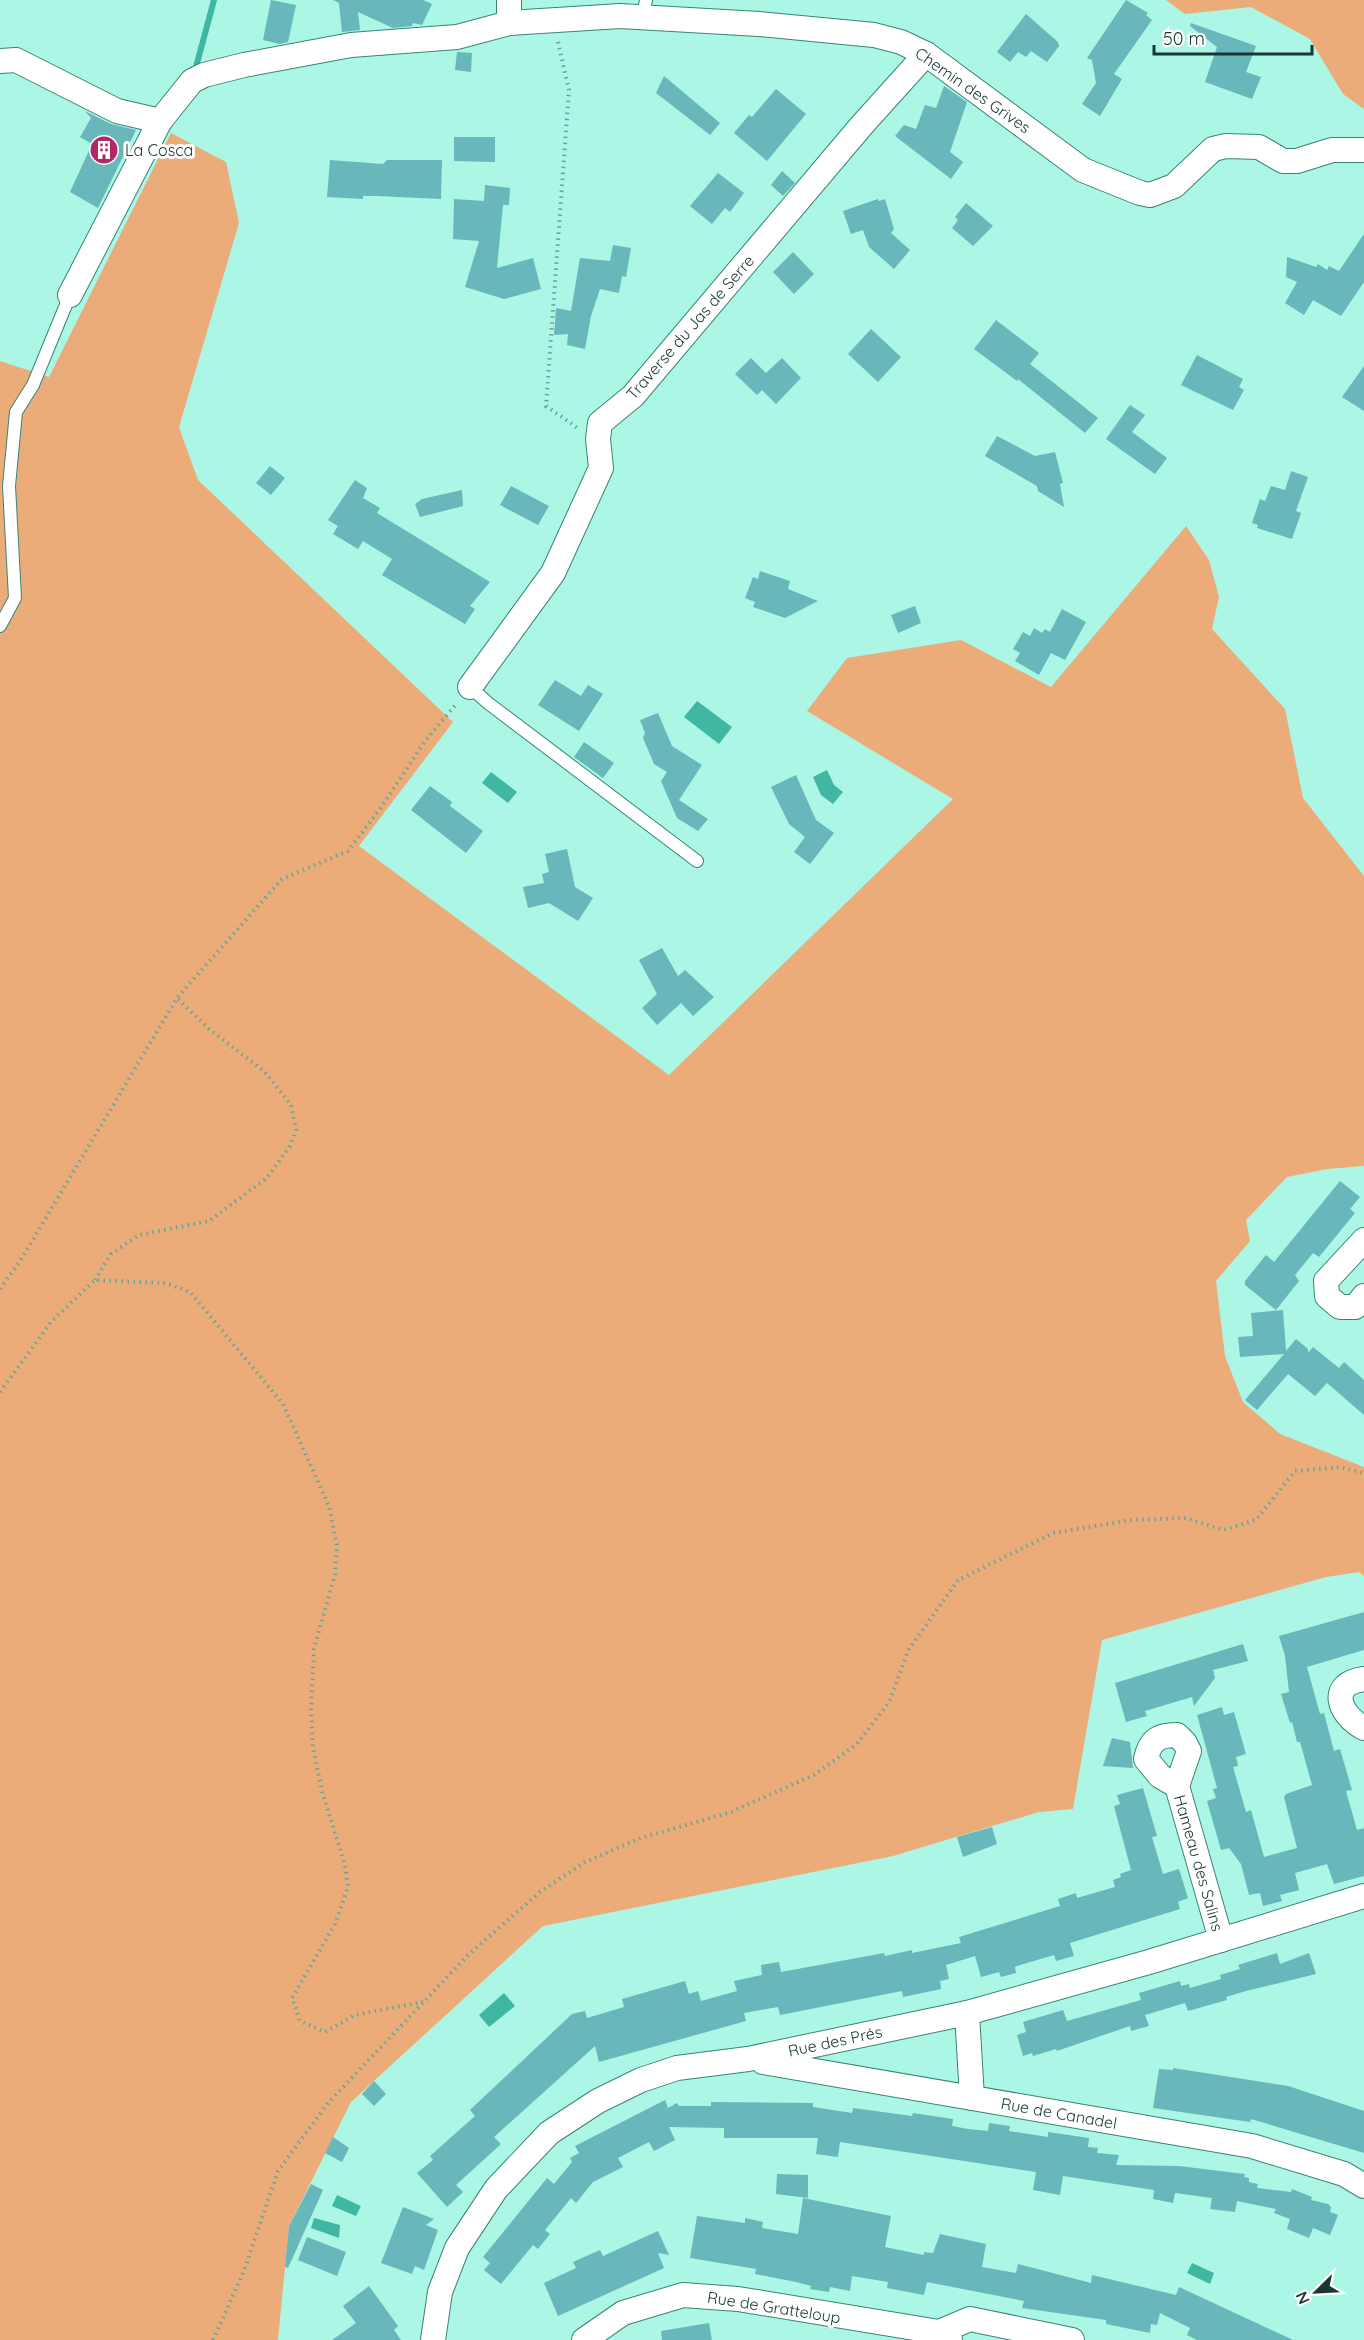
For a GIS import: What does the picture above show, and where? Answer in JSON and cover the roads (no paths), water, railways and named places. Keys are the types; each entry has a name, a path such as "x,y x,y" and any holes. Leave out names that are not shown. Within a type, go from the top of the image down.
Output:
{"street":[{"name":"Chemin des Grives","path":"70,295 160,121 192,81 204,75 351,45 457,37 516,15 644,8 874,34 901,42 926,54 1083,170 1150,195 1174,186 1213,149 1226,146 1259,147 1283,161 1297,161 1332,150 1364,150"},
{"name":"Traverse du Jas de Serre","path":"470,687 553,573 601,468 598,439 600,423 633,396 862,125 926,54"},
{"path":"0,61 16,60 117,111 160,121"},
{"path":"1364,1240 1326,1281 1327,1296 1340,1307 1355,1307 1364,1296"},
{"path":"1364,1679 1354,1680 1344,1687 1340,1698 1342,1710 1364,1728"},
{"name":"Hameau des Salins","path":"1177,1786 1221,1940"},
{"name":"Rue des Prés","path":"433,2340 440,2292 457,2248 496,2189 549,2133 598,2101 641,2080 677,2068 748,2059 967,2013 1364,1896"},
{"path":"967,2013 972,2098"},
{"name":"Rue de Canadel","path":"748,2059 1252,2146 1344,2174 1364,2186"},
{"name":"Rue de Gratteloup","path":"584,2340 623,2313 683,2295 738,2299 944,2336 970,2319 1072,2340"}],"lane":[{"path":"0,626 15,598 9,486 16,412 33,385 70,295"},
{"path":"470,687 697,861"}],"waterway":[{"path":"196,67 214,0"}],"place":[{"name":"La Cosca","path":"104,150"}]}
